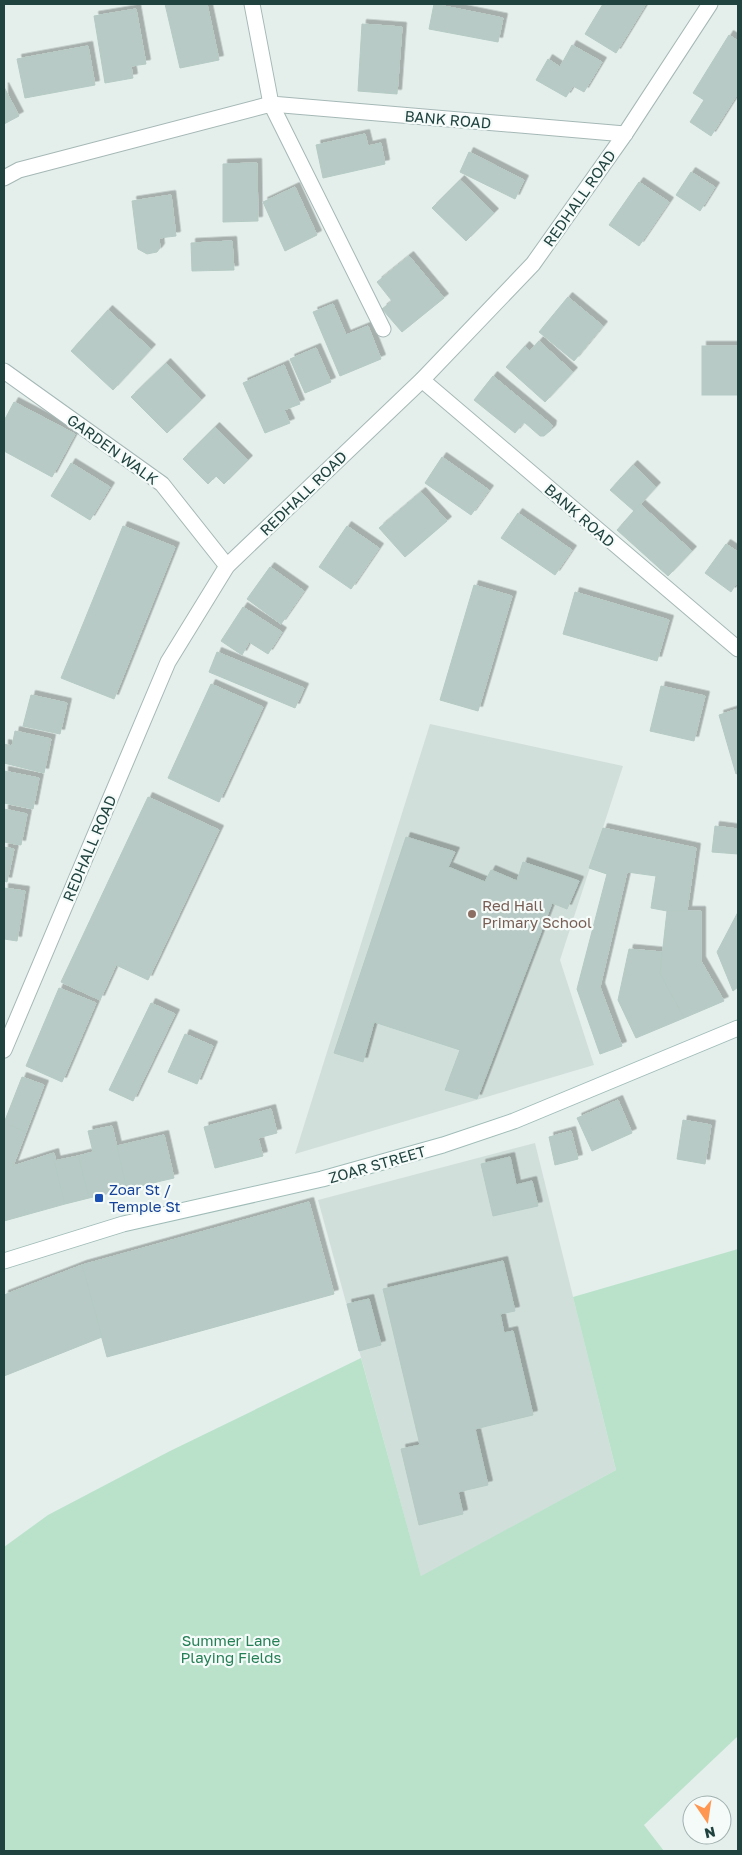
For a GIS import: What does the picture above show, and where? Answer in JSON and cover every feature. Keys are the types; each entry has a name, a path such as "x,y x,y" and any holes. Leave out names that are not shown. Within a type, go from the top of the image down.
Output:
{"street":[{"path":"252,4 271,104 383,329"},
{"name":"REDHALL ROAD","path":"5,1043 168,662 227,566 422,380 533,264 625,134 710,4"},
{"path":"4,178 19,170 271,104"},
{"name":"BANK ROAD","path":"271,104 625,134"},
{"name":"GARDEN WALK","path":"4,371 162,484 227,566"},
{"name":"BANK ROAD","path":"422,380 738,649"},
{"name":"ZOAR STREET","path":"4,1261 123,1224 322,1179 443,1145 514,1122 738,1028"}],"shaded area":[{"name":"Red Hall Primary School","path":"430,724 623,766 560,960 594,1065 295,1154"},
{"path":"535,1143 616,1470 421,1577 318,1200"}],"green space":[{"name":"Summer Lane Playing Fields","path":"738,1249 738,1738 644,1825 664,1851 4,1851 4,1547 48,1515 170,1451 361,1358 421,1576 616,1470 573,1297"}],"building":[{"path":"165,4 207,4 219,60 180,68"},
{"path":"434,4 503,18 498,42 429,29"},
{"path":"603,4 646,4 616,53 585,34"},
{"path":"136,9 146,64 131,66 133,78 105,83 94,16"},
{"path":"362,24 402,27 397,94 358,91"},
{"path":"729,35 738,41 738,93 711,136 690,122 704,100 693,93"},
{"path":"572,45 602,62 584,92 573,86 566,97 536,80 548,59 560,67"},
{"path":"88,46 95,85 25,98 17,59"},
{"path":"4,87 19,116 4,124"},
{"path":"365,134 368,146 381,143 385,164 323,178 316,145"},
{"path":"469,152 524,180 515,199 460,172"},
{"path":"257,163 258,221 223,222 223,164"},
{"path":"691,172 715,187 700,211 676,195"},
{"path":"460,180 494,213 466,241 432,208"},
{"path":"639,182 669,202 639,246 609,225"},
{"path":"295,187 317,235 285,251 263,202"},
{"path":"171,195 176,236 159,238 160,248 157,252 147,254 138,249 132,201"},
{"path":"232,241 234,270 192,271 191,243"},
{"path":"409,256 444,298 402,332 382,309 392,301 377,282"},
{"path":"568,297 603,326 574,361 539,332"},
{"path":"333,304 346,335 368,326 381,359 340,376 313,312"},
{"path":"108,310 151,349 113,390 71,351"},
{"path":"539,341 573,372 545,402 506,367 525,346 530,351"},
{"path":"702,346 738,346 738,395 702,395"},
{"path":"316,348 331,382 305,393 290,359"},
{"path":"166,363 201,400 167,433 131,397"},
{"path":"284,365 300,404 284,410 290,423 265,433 243,383"},
{"path":"493,376 552,425 551,430 544,436 540,436 524,422 515,433 474,400"},
{"path":"14,402 75,434 52,477 4,451 4,421"},
{"path":"215,427 248,460 224,484 216,476 208,484 183,459"},
{"path":"442,457 489,490 471,515 425,483"},
{"path":"71,463 110,487 90,520 51,496"},
{"path":"633,465 656,487 634,511 610,490"},
{"path":"421,492 447,521 405,557 379,528"},
{"path":"640,504 692,551 668,576 617,530"},
{"path":"518,513 572,550 555,575 501,538"},
{"path":"123,526 175,547 114,699 61,678"},
{"path":"347,526 379,548 351,589 319,567"},
{"path":"726,544 738,552 738,581 731,592 705,573"},
{"path":"270,567 304,591 281,624 247,599"},
{"path":"474,585 512,596 478,711 440,700"},
{"path":"575,592 669,620 657,661 563,634"},
{"path":"243,607 282,632 268,654 249,642 242,655 221,641"},
{"path":"217,652 304,688 295,708 209,672"},
{"path":"211,684 263,707 219,802 168,778"},
{"path":"661,686 705,696 694,741 650,731"},
{"path":"31,695 67,703 60,734 23,726"},
{"path":"738,709 738,773 736,774 719,715"},
{"path":"15,731 51,739 44,773 4,763 4,744 12,746"},
{"path":"4,771 39,778 33,809 4,803"},
{"path":"148,797 219,830 148,980 116,965 100,1000 61,982"},
{"path":"4,809 27,814 21,845 4,842"},
{"path":"715,826 738,829 738,854 712,852"},
{"path":"603,828 696,848 687,911 667,911 651,908 656,876 627,872 600,987 622,1046 600,1054 577,989 607,874 589,868"},
{"path":"406,837 455,852 448,867 485,882 491,870 517,881 523,862 579,881 567,909 552,903 477,1099 445,1090 460,1050 374,1022 363,1062 334,1053"},
{"path":"4,847 14,849 7,882 4,881"},
{"path":"4,888 25,891 17,941 4,939"},
{"path":"667,911 701,911 701,961 724,1001 684,1018 660,974"},
{"path":"738,912 738,987 733,991 717,952"},
{"path":"629,949 662,952 660,974 684,1018 636,1038 618,1000"},
{"path":"59,988 96,1003 62,1082 26,1066"},
{"path":"151,1003 175,1014 133,1101 109,1090"},
{"path":"185,1034 213,1046 197,1084 168,1072"},
{"path":"22,1077 44,1085 26,1132 4,1123"},
{"path":"618,1100 632,1133 592,1151 577,1118"},
{"path":"271,1109 277,1133 258,1138 263,1156 215,1168 204,1127"},
{"path":"683,1120 711,1125 705,1164 677,1159"},
{"path":"4,1123 26,1132 13,1166 54,1153 65,1204 4,1221"},
{"path":"112,1126 127,1189 89,1198 78,1156 93,1152 88,1131"},
{"path":"571,1131 578,1159 555,1165 549,1137"},
{"path":"164,1135 174,1178 127,1189 117,1146"},
{"path":"78,1156 89,1198 65,1204 54,1161"},
{"path":"510,1157 516,1185 532,1181 538,1206 493,1216 481,1164"},
{"path":"309,1202 334,1294 107,1357 82,1265"},
{"path":"503,1261 515,1311 500,1314 504,1333 513,1331 533,1415 475,1429 488,1485 458,1492 463,1514 419,1525 401,1449 420,1445 383,1289"},
{"path":"82,1265 102,1337 4,1376 4,1295"},
{"path":"369,1299 381,1345 359,1351 347,1304"}],"place":[{"name":"Red Hall Primary School","path":"472,914"},
{"name":"Zoar St / Temple St","path":"99,1198"}]}
